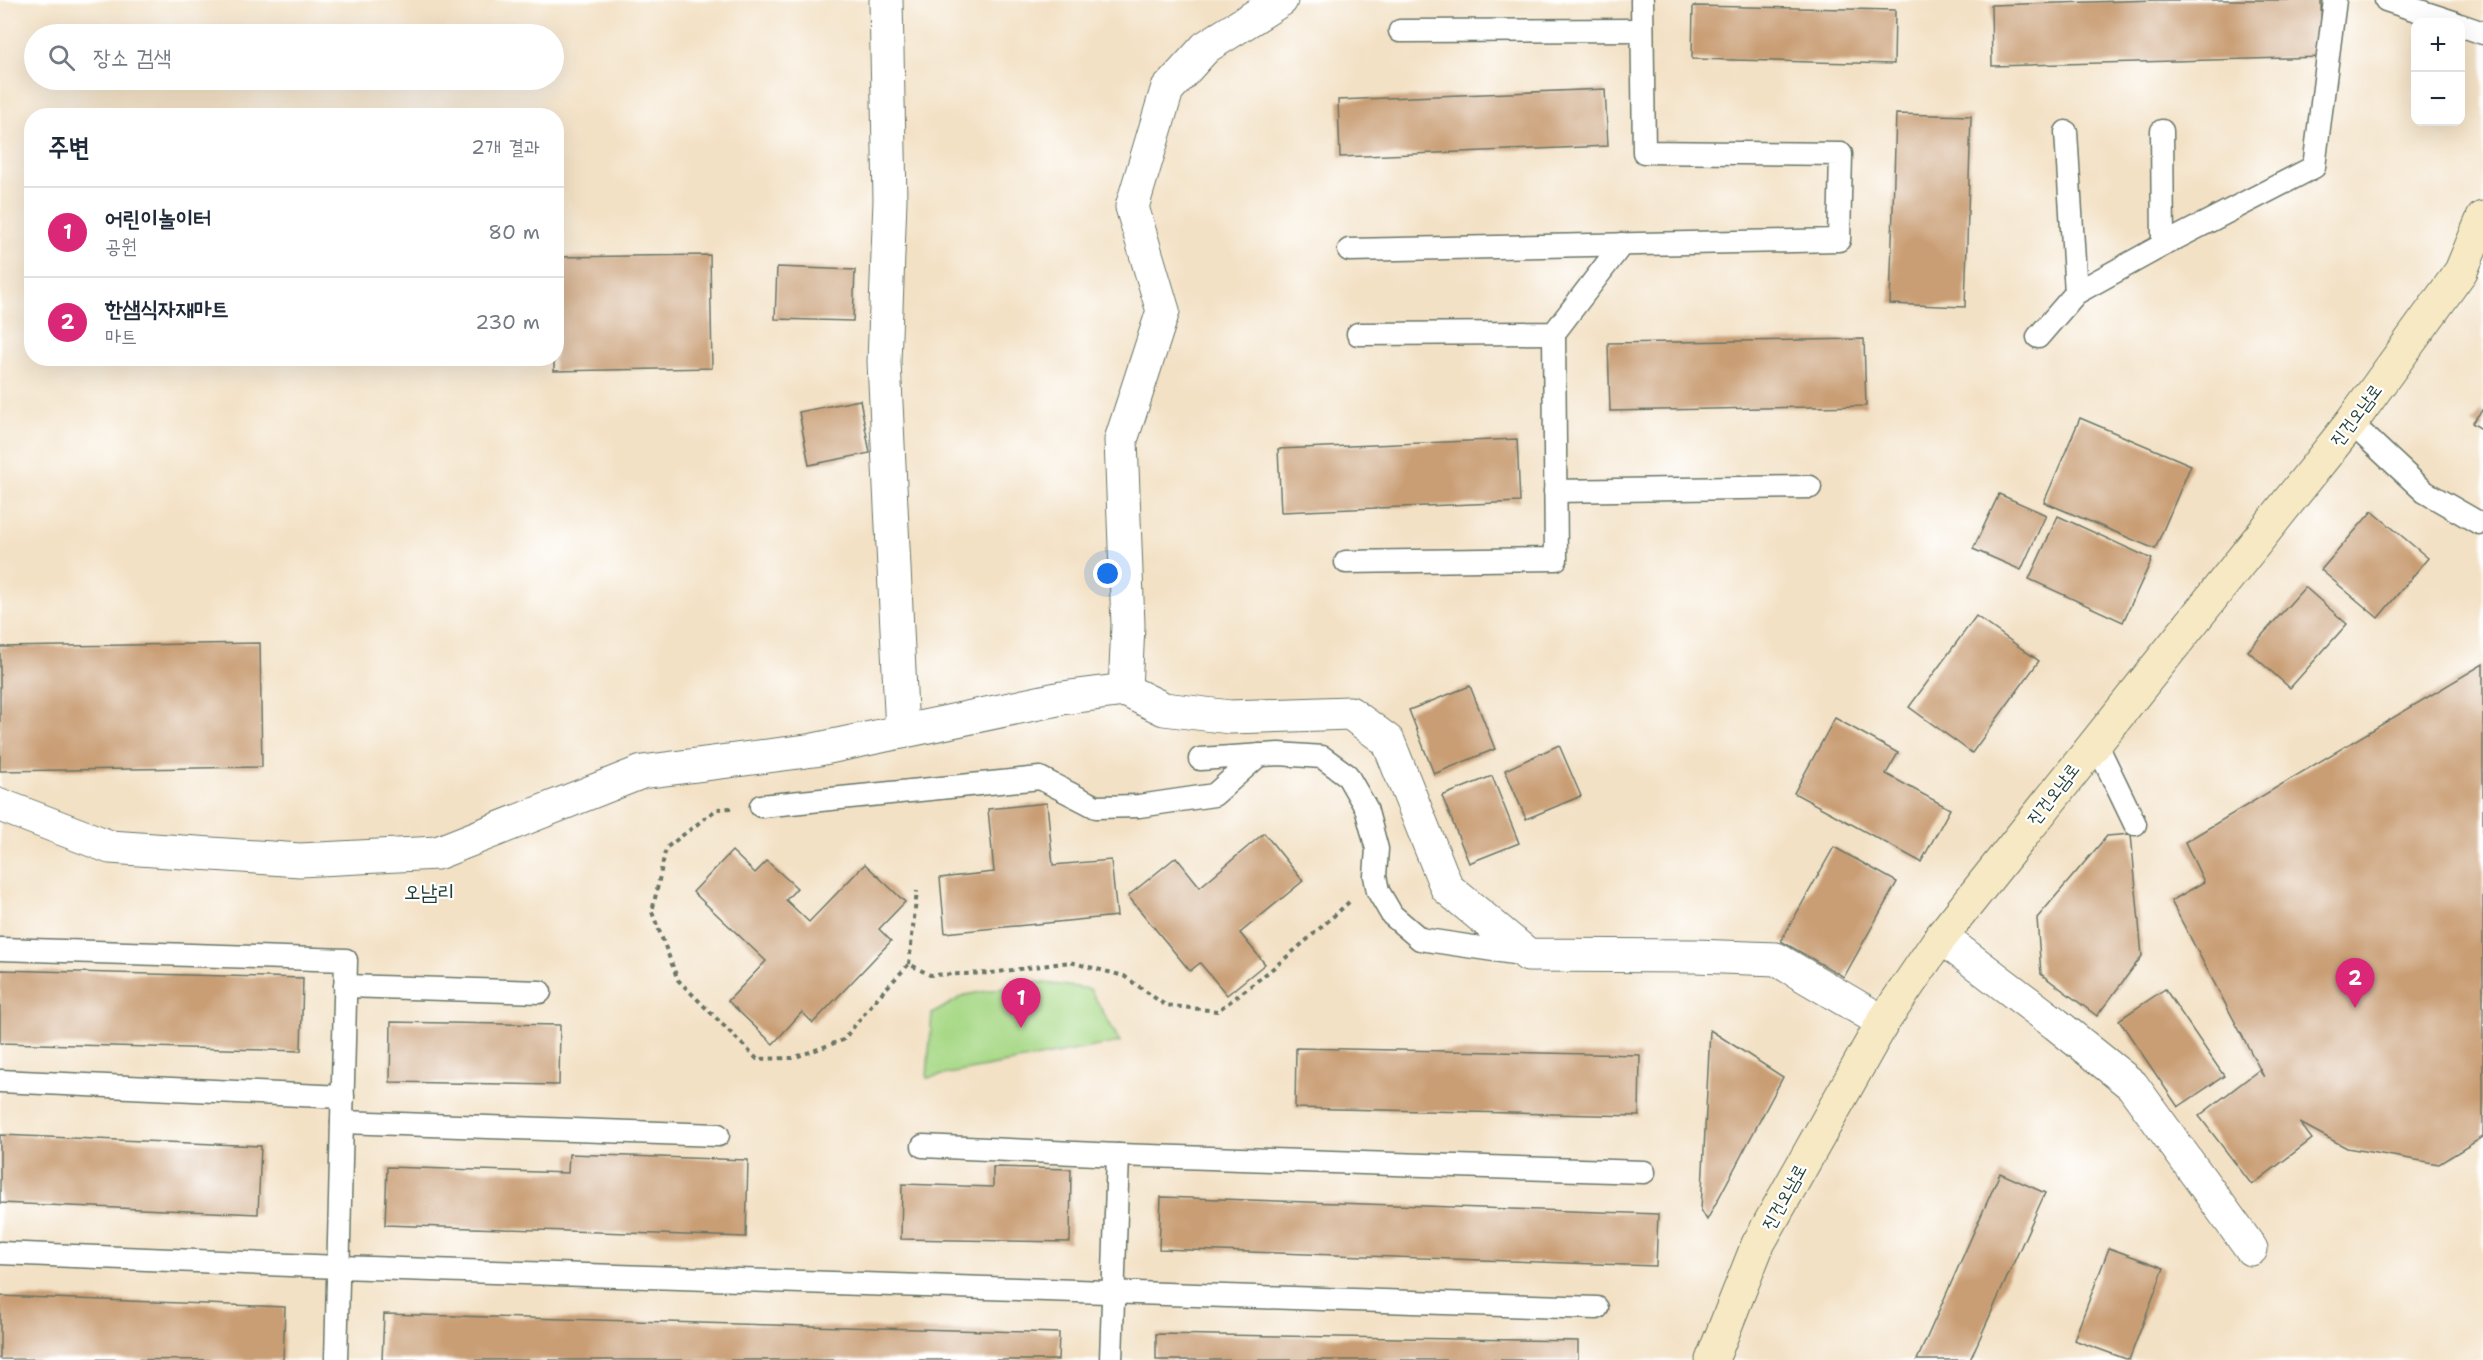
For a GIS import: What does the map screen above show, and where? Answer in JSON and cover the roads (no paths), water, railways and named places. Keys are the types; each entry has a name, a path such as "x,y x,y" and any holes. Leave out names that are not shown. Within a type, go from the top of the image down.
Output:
{"main road":[{"name":"진건오남로","path":"1713,1360 1758,1244 1882,1022 1941,936 2472,270 2483,218"}],"street":[{"path":"886,0 890,200 884,362 902,732"},
{"path":"1125,690 1128,625 1121,440 1162,311 1132,207 1167,90 1206,47 1281,0"},
{"path":"0,805 110,846 300,860 437,853 642,772 814,750 1062,698 1125,690 1164,709 1230,717 1350,713 1388,741 1447,888 1528,955 1776,959 1882,1022"},
{"path":"1941,936 2132,1085 2251,1249"}],"lane":[{"path":"1349,250 1839,240 1841,154 1644,152 1642,0"},
{"path":"2038,337 2076,294 2163,245 2314,167 2335,0"},
{"path":"2386,0 2441,18"},
{"path":"2465,27 2483,33"},
{"path":"1400,31 1642,30"},
{"path":"2066,132 2076,294"},
{"path":"2162,132 2163,245"},
{"path":"1346,562 1556,559 1554,333 1622,244"},
{"path":"1358,334 1554,333"},
{"path":"2351,423 2425,492 2479,523"},
{"path":"1555,491 1810,487"},
{"path":"2095,741 2135,824"},
{"path":"1200,759 1279,754 1322,757 1347,776 1366,808 1377,849 1378,891 1392,915 1420,939 1528,955"},
{"path":"761,806 1040,778 1096,807 1138,806 1214,795 1258,755"},
{"path":"0,949 346,960 336,1360"},
{"path":"345,986 540,992"},
{"path":"0,1081 343,1097"},
{"path":"342,1122 718,1135"},
{"path":"922,1146 1118,1155 1644,1172"},
{"path":"1111,1360 1118,1155"},
{"path":"0,1253 339,1268 1597,1308"}],"place":[{"name":"한샘식자재마트","path":"2355,1008"},
{"name":"어린이놀이터","path":"1021,1028"}],"district":[{"name":"오남리","path":"429,892"}]}
